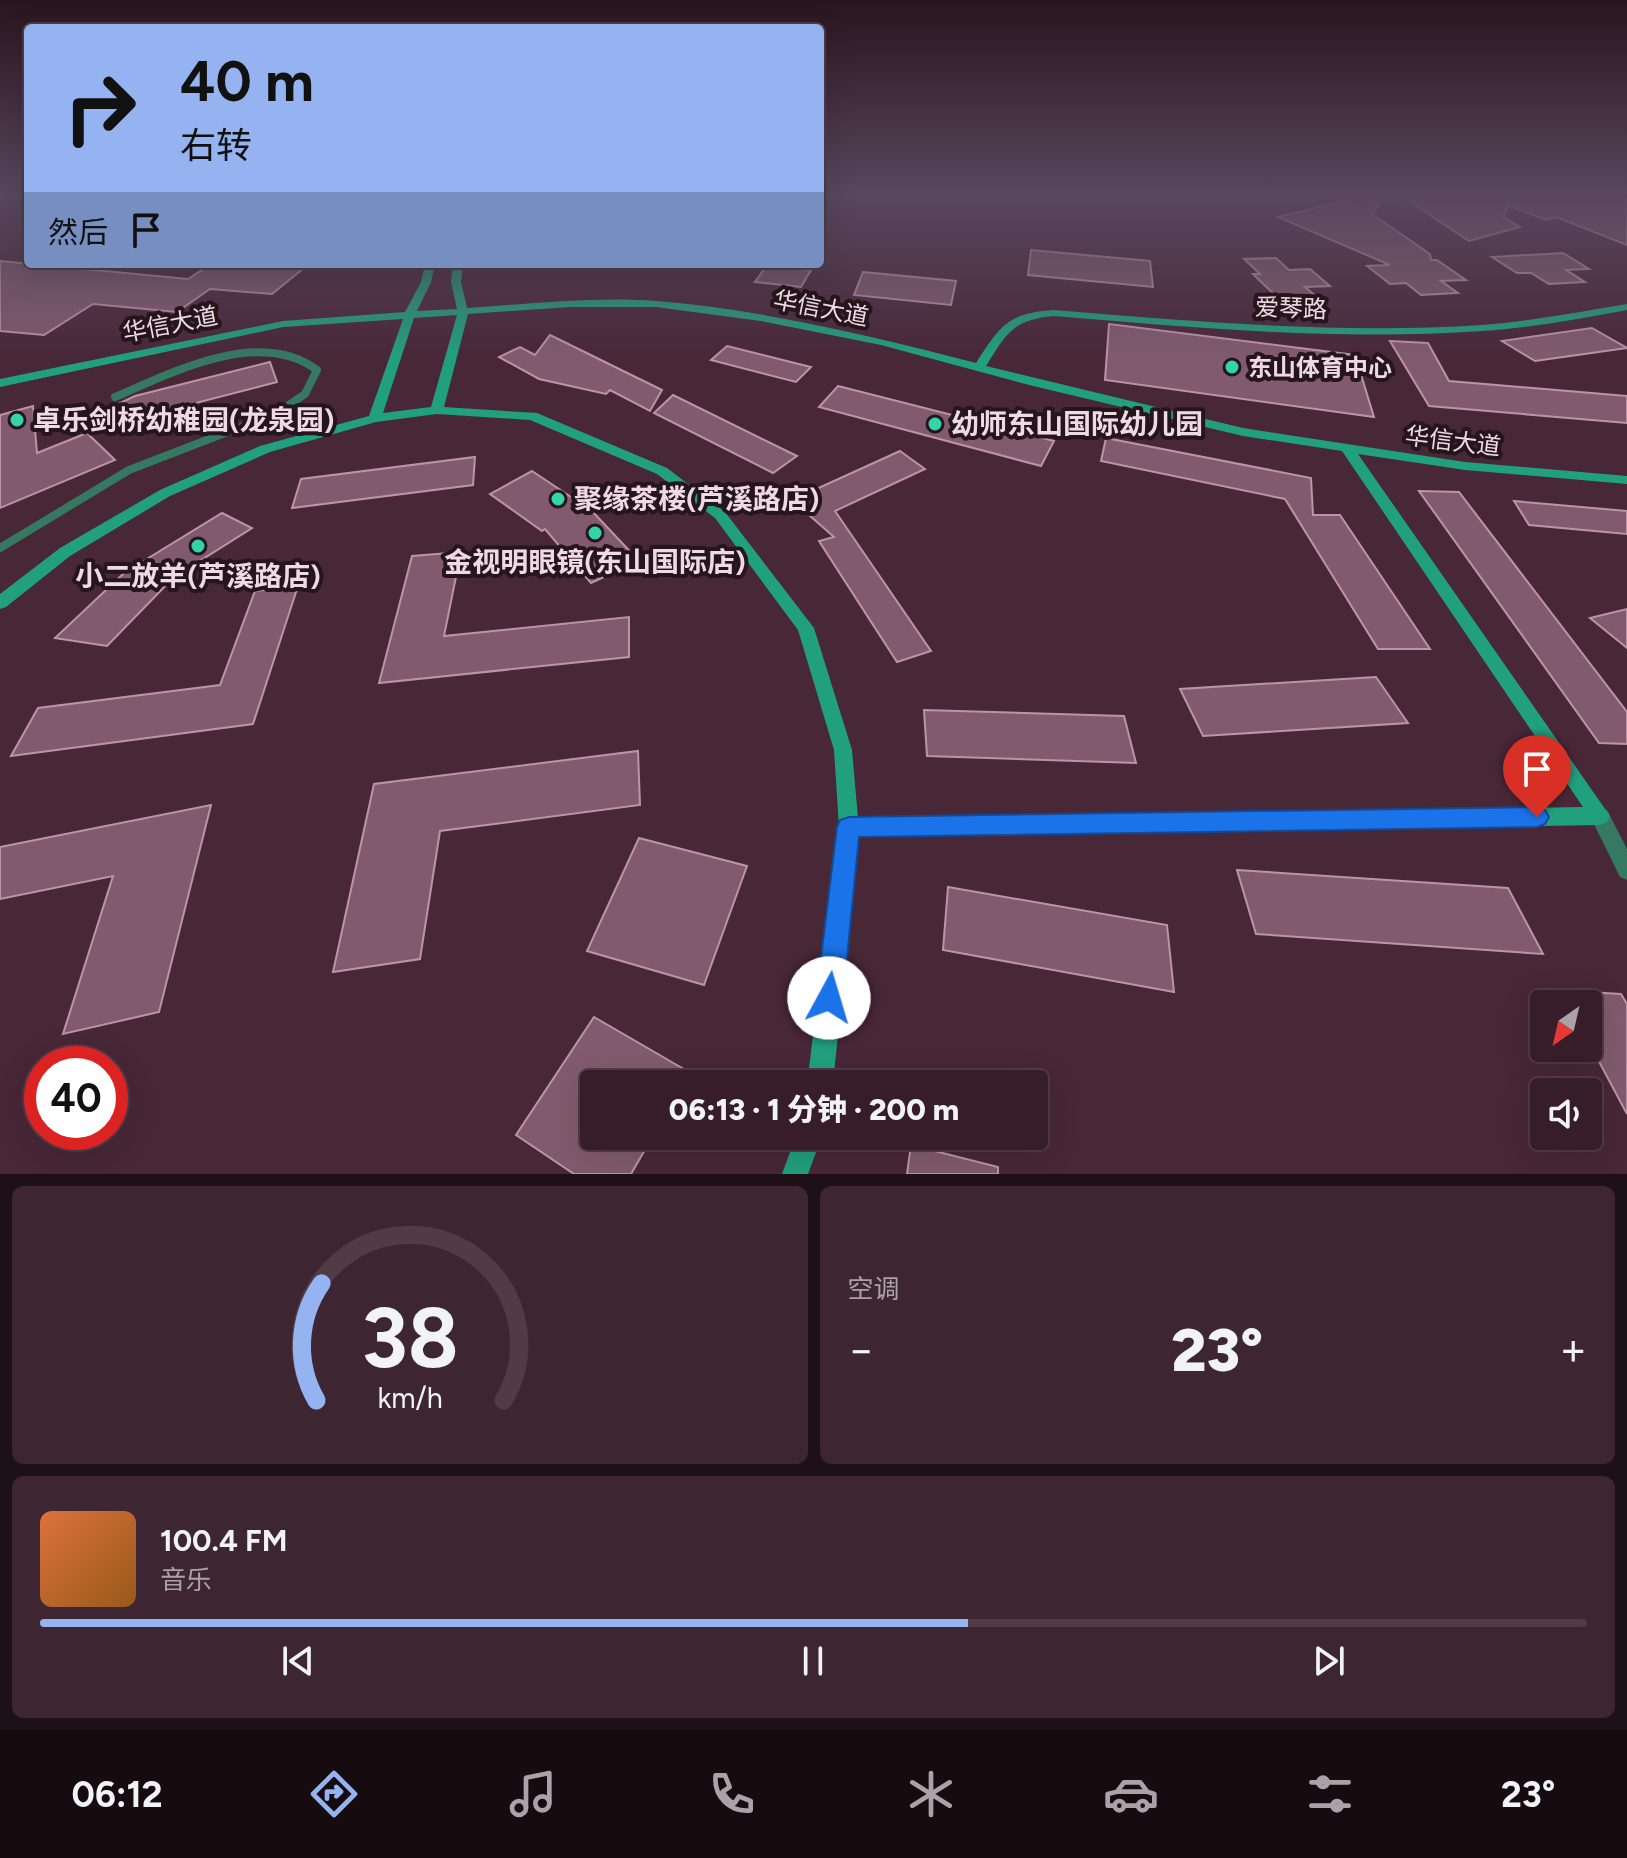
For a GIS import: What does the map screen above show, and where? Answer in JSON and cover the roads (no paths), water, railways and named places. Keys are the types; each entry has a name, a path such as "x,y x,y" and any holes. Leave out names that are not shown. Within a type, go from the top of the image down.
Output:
{"street":[{"path":"375,418 429,268"},
{"path":"437,410 463,312 456,282 458,268"},
{"name":"华信大道","path":"0,383 283,324 570,304 656,304 761,318 882,342 1243,432 1465,466 1627,480"},
{"name":"爱琴路","path":"979,368 1011,321 1027,314 1054,313 1260,331 1396,333 1522,324 1627,307"},
{"path":"0,603 65,552 165,493 265,449 375,418 437,410 532,416 662,471 720,515 806,628 843,750 849,827 822,1070"},
{"path":"1347,448 1600,816 1627,870"},
{"path":"849,827 1600,816"},
{"path":"795,1174 804,1150"}],"lane":[{"path":"0,548 129,470 277,413 305,394 317,370 310,361 291,352 255,353 186,366 115,397"}],"place":[{"name":"东山体育中心","path":"1232,367"},
{"name":"卓乐剑桥幼稚园(龙泉园)","path":"17,420"},
{"name":"幼师东山国际幼儿园","path":"935,424"},
{"name":"聚缘茶楼(芦溪路店)","path":"558,499"},
{"name":"金视明眼镜(东山国际店)","path":"595,533"},
{"name":"小二放羊(芦溪路店)","path":"198,546"}]}
